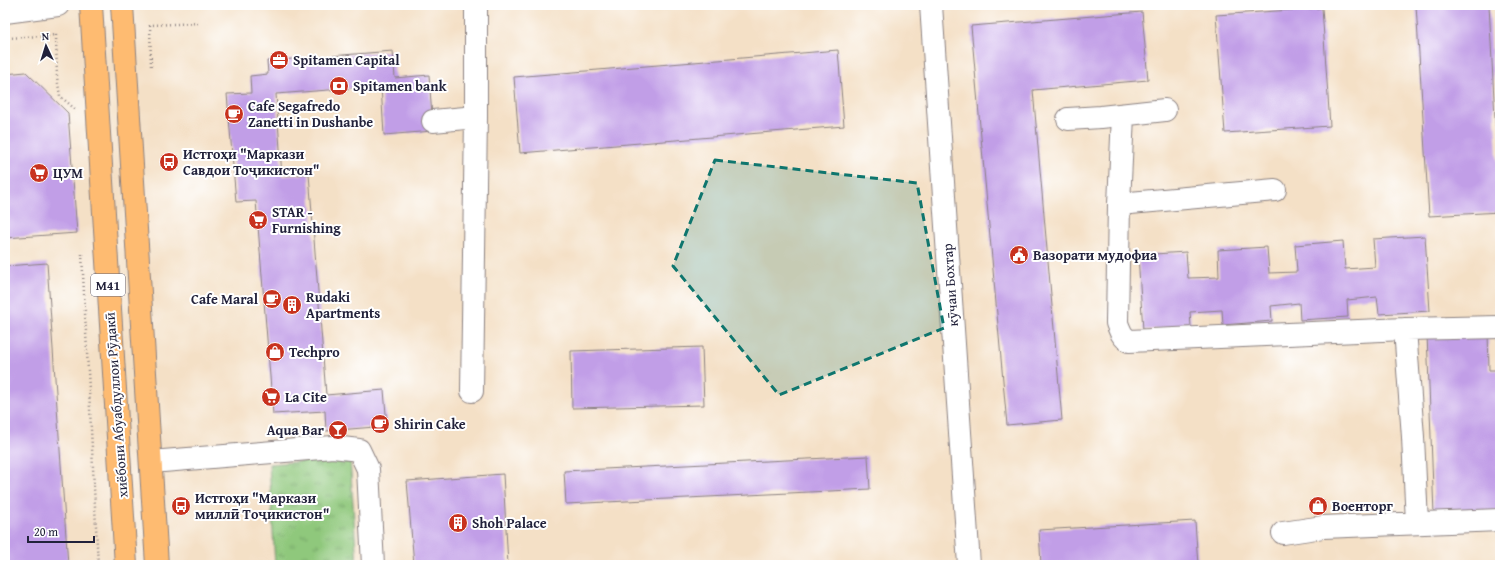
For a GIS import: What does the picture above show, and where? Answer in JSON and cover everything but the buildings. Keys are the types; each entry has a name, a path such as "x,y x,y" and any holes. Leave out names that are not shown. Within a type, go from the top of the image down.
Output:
{"highway":[{"name":"хиёбони Абуабдуллои Рӯдакӣ","path":"91,5 126,565"},
{"name":"M41","path":"122,5 157,565"}],"street":[{"path":"5,12 58,5"},
{"path":"472,391 476,5"},
{"name":"кӯчаи Бохтар","path":"931,5 969,565"},
{"path":"1068,119 1165,110"},
{"path":"1123,115 1119,204 1117,323 1124,338 1129,341 1405,329 1500,328"},
{"path":"433,121 476,116"},
{"path":"1119,204 1275,190"},
{"path":"1405,329 1413,437 1417,523"},
{"path":"151,462 333,447 359,450 368,470 373,565"},
{"path":"1283,533 1323,527 1500,520"}],"path":[{"path":"152,66 150,25 200,23"},
{"path":"8,38 56,35 57,77 60,96 75,108 76,115"},
{"path":"82,248 98,565"}],"highlighted area":[{"path":"715,160 917,183 944,328 779,395 673,266"}],"green space":[{"path":"350,458 357,565 275,565 269,464"}],"place":[{"name":"Spitamen Capital","path":"279,60"},
{"name":"Spitamen bank","path":"339,86"},
{"name":"Cafe Segafredo Zanetti in Dushanbe","path":"234,114"},
{"name":"Истгоҳи \"Маркази Савдои Toҷикистон\"","path":"169,162"},
{"name":"ЦУМ","path":"39,173"},
{"name":"STAR - Furnishing","path":"258,220"},
{"name":"Вазорати мудофиа","path":"1019,255"},
{"name":"Cafe Maral","path":"272,299"},
{"name":"Rudaki Apartments","path":"292,305"},
{"name":"Techpro","path":"275,352"},
{"name":"La Cite","path":"271,397"},
{"name":"Shirin Cake","path":"380,424"},
{"name":"Aqua Bar","path":"338,430"},
{"name":"Истгоҳи \"Маркази миллӣ Тоҷикистон\"","path":"181,506"},
{"name":"Военторг","path":"1318,506"},
{"name":"Shoh Palace","path":"458,523"}]}
